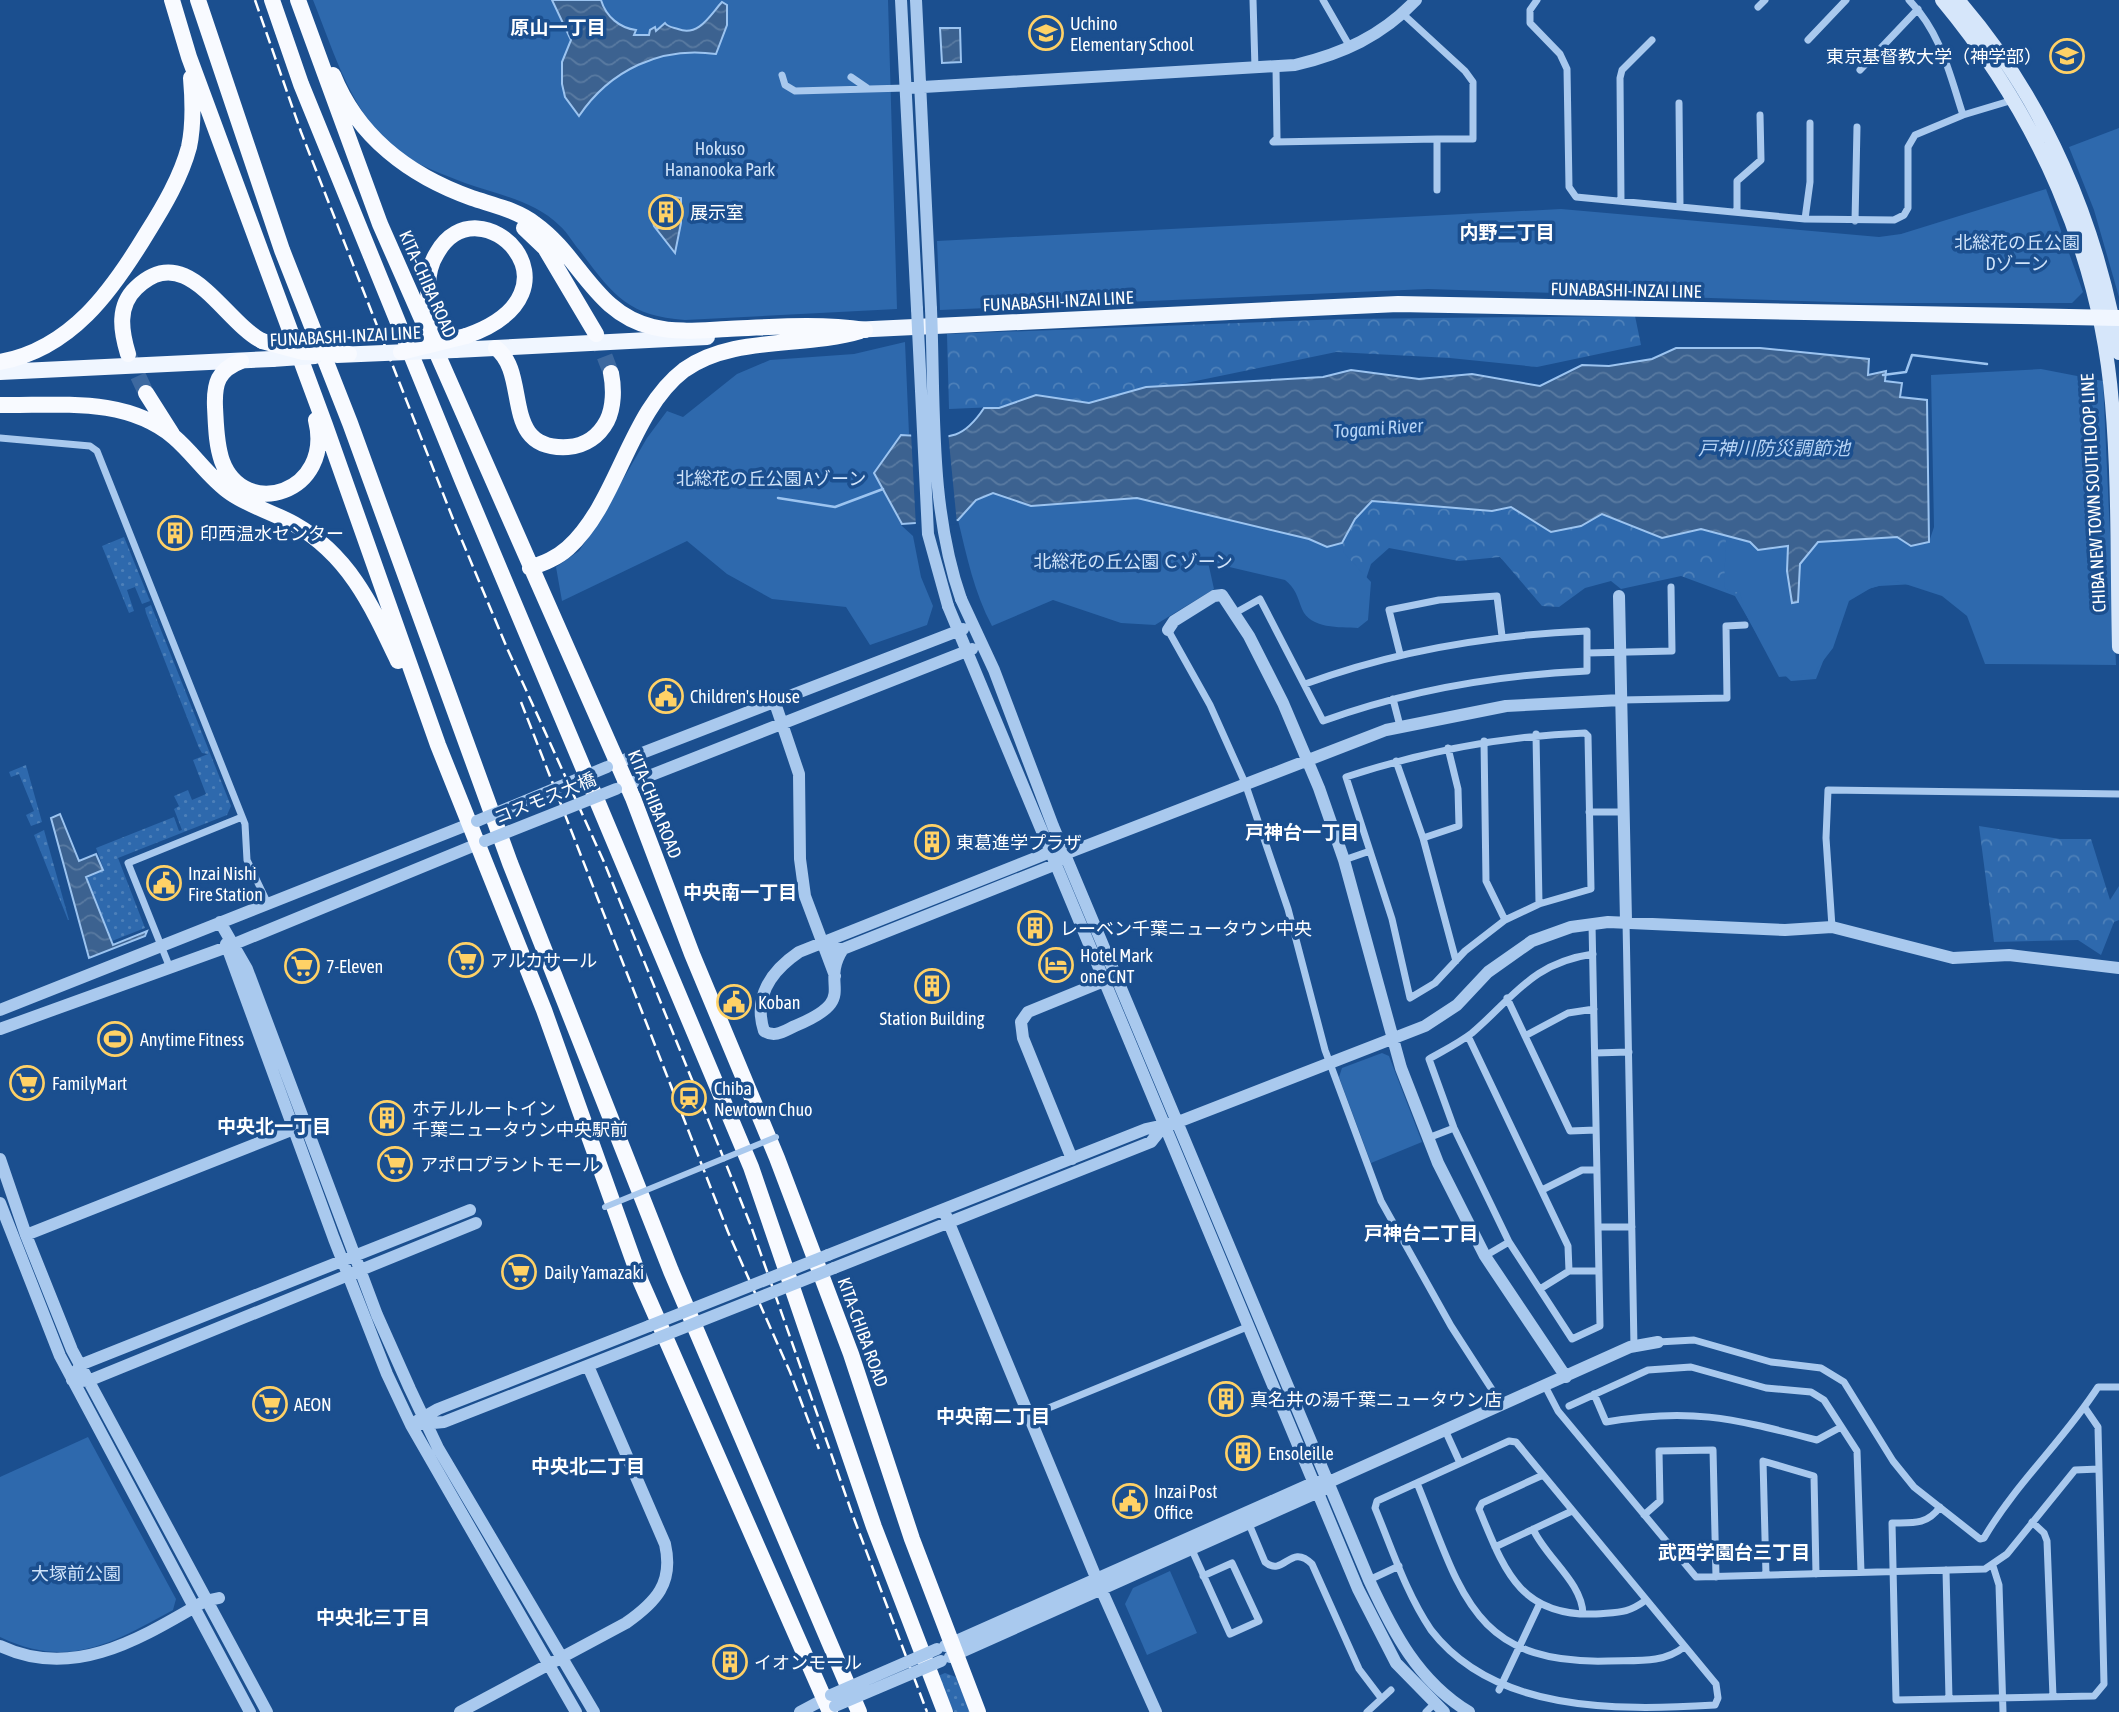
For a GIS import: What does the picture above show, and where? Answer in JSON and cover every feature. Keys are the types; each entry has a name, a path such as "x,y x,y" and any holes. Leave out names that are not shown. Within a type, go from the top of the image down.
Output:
{"highway":[{"path":"173,0 189,57 438,746"},
{"path":"198,0 282,250 354,435 515,876 700,1342 859,1712"},
{"path":"272,0 301,84 458,470 751,1167 874,1527 945,1712"},
{"name":"KITA-CHIBA ROAD","path":"298,0 380,224 501,497 811,1245 946,1652 978,1712"},
{"path":"304,0 338,87 370,135 384,149 425,178 534,223 562,248 601,300 638,323 667,330 835,325 865,330"},
{"path":"0,362 16,359 51,344 73,329 114,286 132,259 172,189 188,147 193,122 189,57"},
{"path":"474,199 515,221 545,248 596,334"},
{"path":"401,352 466,336 487,329 506,317 517,303 524,286 522,259 502,235 483,228 465,230 441,245 432,261 428,295 432,318 498,479 501,497"},
{"path":"242,361 220,374 214,388 218,444 223,463 232,478 257,493 285,491 311,471 318,452 318,430 271,291 262,256"},
{"path":"128,354 121,326 123,310 130,294 143,281 173,273 184,275 203,287 232,320 262,341 303,352 349,354"},
{"path":"530,568 556,558 580,535 651,410 683,371 701,360 727,352 835,338 865,330"},
{"path":"496,348 507,356 513,369 516,401 527,429 546,444 561,447 584,444 602,429 612,405 611,373"},
{"path":"146,393 173,436 231,493 294,524 324,544 344,562 379,620 480,843 544,1010 641,1282 829,1706"},
{"path":"0,405 100,406 125,411 173,436"}],"main road":[{"name":"CHIBA NEW TOWN SOUTH LOOP LINE","path":"1942,0 2021,98"},
{"name":"CHIBA NEW TOWN SOUTH LOOP LINE","path":"1958,0 1980,25 2021,98 2060,189 2094,294 2110,317 2119,353"},
{"name":"FUNABASHI-INZAI LINE","path":"0,372 1398,304 1853,315 2110,317"},
{"name":"CHIBA NEW TOWN SOUTH LOOP LINE","path":"2110,317 2119,647"}],"street":[{"path":"901,0 926,507 934,564 957,632 1051,859 1381,1639 1396,1663 1435,1710"},
{"path":"916,0 940,492 949,558 961,599 1369,1580 1394,1634 1407,1655 1443,1693 1469,1712"},
{"path":"1253,0 1255,68"},
{"path":"1323,0 1350,48"},
{"path":"782,75 785,85 795,91 871,90 1276,67 1312,61 1350,48 1385,28 1416,0"},
{"path":"1537,0 1530,10 1530,23 1560,54 1567,69 1569,187 1576,197 1737,210 1805,219 1894,220 1904,215 1909,203 1908,147 1912,138 1922,130 1964,114 2021,98"},
{"path":"1758,7 1765,0"},
{"path":"1808,40 1846,0"},
{"path":"1909,0 1935,32 1964,114"},
{"path":"1860,70 1918,9"},
{"path":"1276,67 1277,138 1273,142 1473,139 1473,82 1465,71 1403,14"},
{"path":"1620,201 1620,78 1622,70 1652,40"},
{"path":"851,77 859,85 871,90"},
{"path":"1679,103 1680,206"},
{"path":"1737,210 1737,181 1761,160 1760,115"},
{"path":"1805,219 1810,182 1810,123"},
{"path":"1855,221 1857,127"},
{"path":"1437,139 1437,190"},
{"path":"0,438 95,447 242,817 247,860 268,904"},
{"path":"1587,653 1672,651 1671,587"},
{"path":"1503,1405 1451,1325 1381,1201 1330,1065 1288,909 1245,783 1209,705 1168,630 1174,621 1214,596 1225,597 1235,613 1283,703 1307,758 1344,860 1392,1040 1428,1138 1485,1256 1566,1377"},
{"path":"1400,654 1389,610 1420,603 1497,596 1502,636"},
{"path":"1619,596 1634,1346"},
{"path":"1235,613 1260,599 1322,721 1393,699 1473,681 1587,671 1587,631 1502,636 1400,654 1305,684"},
{"name":"コスモス大橋","path":"0,1010 613,765 973,625"},
{"path":"843,949 836,966 833,1002 819,1016 776,1034 764,1031 760,1008 770,979 786,961 821,942 1065,854 1307,758 1400,726 1506,706 1727,698 1726,626 1745,625"},
{"name":"コスモス大橋","path":"0,1029 230,946 480,843 982,645"},
{"path":"1393,699 1400,726"},
{"path":"775,703 799,774 802,881 836,979"},
{"path":"1585,733 1588,736 1591,889 1539,904 1505,920 1455,961 1435,983 1410,998 1392,919 1346,777 1396,761 1484,741 1536,734 1585,733"},
{"path":"1536,734 1539,904"},
{"path":"1484,741 1486,881 1505,920"},
{"path":"1423,838 1459,826 1458,789 1448,748"},
{"path":"1396,761 1423,838 1455,961"},
{"path":"1832,927 1826,838 1828,790 2119,794"},
{"path":"1589,812 1624,812"},
{"path":"170,968 128,863 242,817"},
{"path":"1344,860 1370,851"},
{"path":"821,942 831,949 843,949 1051,859"},
{"path":"425,1420 444,1422 588,1366 834,1268 1072,1159 1146,1129 1178,1122 1392,1040 1449,1012 1488,972 1513,952 1556,931 1626,921 1785,930 1832,927 1952,958 2009,955 2119,968"},
{"path":"220,922 342,1261 411,1425 576,1712"},
{"path":"1592,924 1593,954 1595,1053 1600,1326 1572,1339 1509,1242 1454,1128 1429,1059 1468,1036 1507,998 1547,967 1570,958 1593,954"},
{"path":"230,946 247,970 360,1270 425,1420 594,1712"},
{"path":"1072,1159 1023,1038 1021,1022 1028,1012 1104,981"},
{"path":"1507,998 1570,1131 1596,1130"},
{"path":"1525,1036 1568,1013 1594,1009"},
{"path":"1468,1036 1568,1246 1569,1271"},
{"path":"1595,1053 1629,1052"},
{"path":"411,1425 828,1255 947,1217 1151,1142 1163,1127"},
{"path":"1428,1138 1454,1128"},
{"path":"26,1235 294,1129"},
{"path":"605,1207 776,1137"},
{"path":"0,1159 26,1235 80,1365 250,1712"},
{"path":"1542,1190 1583,1170 1597,1170"},
{"path":"0,1203 36,1299 72,1380 199,1604 267,1712"},
{"path":"72,1380 80,1365 470,1210"},
{"path":"947,1217 1099,1586 1156,1712"},
{"path":"72,1380 88,1381 476,1223"},
{"path":"1598,1227 1632,1227"},
{"path":"1485,1256 1509,1242"},
{"path":"1540,1289 1569,1271 1599,1271"},
{"path":"1029,1416 1247,1327"},
{"path":"1099,1586 1192,1550 1329,1482 1634,1346 1693,1340 1772,1362 1821,1368 1844,1382 1893,1461 1914,1487 1975,1538 1984,1538 2004,1506 2085,1408 2098,1387 2119,1387"},
{"path":"460,1712 645,1610 657,1597 668,1574 665,1544 588,1366"},
{"path":"1569,1406 1648,1370 1691,1367 1766,1388 1811,1392 1824,1401 1857,1451 1861,1573"},
{"path":"1545,1386 1558,1411 1696,1577 1984,1569 1993,1566 2007,1554 2074,1470 2099,1469"},
{"path":"1594,1394 1606,1422 1656,1414 1697,1414 1727,1418 1816,1440 1841,1427"},
{"path":"1940,1507 1933,1517 1923,1522 1892,1523 1896,1700 2095,1696 2104,1684 2098,1427 2085,1408"},
{"path":"1445,1430 1460,1463"},
{"path":"1509,1441 1516,1442 1543,1475 1716,1684 1718,1698 1714,1705 1648,1710 1554,1708 1499,1690 1462,1667 1446,1651 1418,1610 1375,1508 1377,1501 1509,1441"},
{"path":"1644,1515 1660,1501 1659,1451 1713,1450 1716,1577"},
{"path":"1766,1575 1763,1461 1814,1476 1816,1574"},
{"path":"1543,1475 1482,1503 1479,1510 1511,1580 1522,1593 1566,1613 1630,1612 1646,1600"},
{"path":"1417,1483 1462,1591 1480,1618 1519,1648 1559,1661 1575,1662 1666,1658 1684,1647"},
{"path":"800,1712 829,1706 1317,1488"},
{"path":"1494,1547 1572,1511"},
{"path":"2032,1522 2045,1533 2047,1541 2053,1697"},
{"path":"1249,1524 1265,1562 1270,1567 1277,1567 1295,1556 1304,1557 1312,1563 1359,1669 1381,1698"},
{"path":"1532,1529 1539,1544 1583,1599 1583,1614"},
{"path":"1192,1550 1203,1576 1230,1634 1259,1621 1232,1563 1203,1576"},
{"path":"1369,1580 1399,1566"},
{"path":"1993,1566 1999,1585 2003,1712"},
{"path":"1946,1570 1949,1699"},
{"path":"0,1646 38,1658 73,1660 90,1657 122,1646 217,1594"},
{"path":"1499,1690 1540,1603"},
{"path":"1367,1712 1391,1690"}],"green space":[{"name":"Hokuso Hananooka Park","path":"313,0 888,0 897,309 685,320 665,318 635,308 602,280 566,232 550,217 527,204 424,166 402,154 385,139 370,122 347,84"},
{"path":"2119,128 2119,297 2094,210 2069,147"},
{"name":"北総花の丘公園 Dゾーン","path":"2046,189 2083,292 2072,303 1864,303 1428,289 940,310 937,241 1561,209 1879,237 1901,234"},
{"path":"1635,316 1641,345 1537,367 1450,358 1336,352 1089,403 949,409 947,334 1344,319"},
{"name":"北総花の丘公園 Aゾーン","path":"905,342 909,434 901,435 874,473 902,526 913,536 921,577 933,606 927,625 870,645 846,607 772,599 727,574 687,541 562,601 556,567 579,551 647,438 667,411 683,417 737,374 770,360 854,354"},
{"path":"2041,369 2103,381 2116,665 1985,664 1967,616 1942,596 1896,581 1871,588 1849,601 1833,648 1813,674 1779,677 1744,611 1740,592 1731,592 1724,588 1726,537 1750,542 1758,550 1789,546 1787,571 1793,603 1798,602 1800,564 1818,542 1897,537 1911,546 1929,542 1934,527 1931,375"},
{"name":"北総花の丘公園 Ｃゾーン","path":"993,493 1031,506 1137,498 1309,539 1327,547 1342,543 1344,553 1371,582 1368,620 1358,628 1318,624 1306,616 1294,590 1285,580 1208,562 1214,589 1155,625 1121,623 1053,600 992,626 976,587 958,520 976,500"},
{"path":"1137,498 1342,543 1355,519 1372,501 1492,511 1511,507 1551,532 1581,526 1601,514 1662,538 1701,529 1750,542 1800,564 1914,584 1879,586 1850,594 1816,679 1791,681 1776,667 1735,596 1681,576 1621,589 1611,581 1585,588 1559,607 1542,606 1500,557 1459,561 1389,548 1371,564 1361,594 1284,575 1066,502"},
{"path":"124,537 150,601 142,604 135,587 127,590 134,611 129,613 102,546"},
{"path":"151,605 231,806 227,815 118,858 145,928 112,941 87,878 104,870 96,848 174,817 179,831 182,830 174,809 179,806 174,796 188,790 192,800 206,794 193,760 208,754 202,753 199,748 146,613 145,608"},
{"path":"26,765 42,822 31,826 26,815 34,811 19,774 11,777 9,772"},
{"path":"1979,826 2060,839 2091,839 2110,900 2119,886 2119,920 2114,922 2101,955 2078,940 1994,942"},
{"path":"44,830 69,920 34,835"},
{"path":"1382,1053 1389,1056 1422,1142 1371,1163 1339,1077 1342,1068"},
{"name":"大塚前公園","path":"88,1437 176,1599 173,1610 130,1633 90,1648 69,1652 25,1647 0,1637 0,1477"},
{"path":"1170,1571 1197,1633 1147,1655 1125,1604 1133,1588"},
{"path":"945,1673 956,1677 970,1712 954,1712 938,1676"}],"water":[{"path":"552,0 601,0 614,21 636,30 634,35 649,35 650,30 655,27 656,31 665,23 685,31 692,30 703,23 722,2 727,5 727,25 716,54 676,54 638,65 606,86 579,116 565,97 562,84 562,62 571,40"},
{"path":"940,28 960,28 961,62 942,63"},
{"path":"675,197 681,198 681,223 675,253 654,226 650,210 660,208 657,228 670,229"},
{"name":"戸神川防災調節池","path":"1676,348 1760,348 1869,359 1868,375 1886,371 1885,381 1902,383 1900,397 1927,400 1929,542 1911,546 1897,537 1818,542 1800,564 1798,602 1792,603 1787,571 1788,546 1758,550 1750,542 1701,529 1662,538 1602,514 1581,526 1551,532 1511,507 1492,511 1372,501 1355,519 1342,543 1327,547 1309,539 1137,498 1031,506 993,493 976,500 958,520 902,524 874,473 901,435 939,437 958,434 975,420 984,408 999,408 1036,395 1089,403 1146,387 1323,377 1351,370 1419,379 1472,374 1540,386 1582,365 1609,366 1652,359"},
{"path":"60,814 79,861 96,854 103,870 86,877 113,945 147,931 145,936 89,958 51,818"}],"pier":[{"path":"911,432 948,432 957,524 916,527"}],"waterway":[{"name":"Togami River","path":"1883,375 1906,372 1912,355 1987,364"},
{"name":"Togami River","path":"778,498 835,507 883,489"}],"tunnel":[{"path":"596,334 611,373"},
{"path":"128,354 146,393"}],"railway":[{"path":"255,0 301,132 453,519 507,648 604,862 751,1226 853,1516 927,1712"},
{"path":"521,702 728,1232 790,1372 819,1449"}],"place":[{"name":"Uchino Elementary School","path":"1046,33"},
{"name":"東京基督教大学（神学部）","path":"2067,56"},
{"name":"展示室","path":"666,212"},
{"name":"印西温水センター","path":"175,533"},
{"name":"Children's House","path":"666,696"},
{"name":"東葛進学プラザ","path":"932,842"},
{"name":"Inzai Nishi Fire Station","path":"164,883"},
{"name":"レーベン千葉ニュータウン中央","path":"1035,928"},
{"name":"アルカサール","path":"466,960"},
{"name":"Hotel Mark one CNT","path":"1056,965"},
{"name":"7-Eleven","path":"302,966"},
{"name":"Station Building","path":"932,986"},
{"name":"Koban","path":"734,1002"},
{"name":"Anytime Fitness","path":"115,1039"},
{"name":"FamilyMart","path":"27,1083"},
{"name":"Chiba Newtown Chuo","path":"689,1098"},
{"name":"ホテルルートイン 千葉ニュータウン中央駅前","path":"387,1118"},
{"name":"アポロプラントモール","path":"395,1164"},
{"name":"Daily Yamazaki","path":"519,1272"},
{"name":"真名井の湯千葉ニュータウン店","path":"1226,1399"},
{"name":"AEON","path":"270,1404"},
{"name":"Ensoleille","path":"1243,1453"},
{"name":"Inzai Post Office","path":"1130,1501"},
{"name":"イオンモール","path":"730,1662"}],"district":[{"name":"原山一丁目","path":"558,27"},
{"name":"内野二丁目","path":"1507,232"},
{"name":"戸神台一丁目","path":"1302,832"},
{"name":"中央南一丁目","path":"740,892"},
{"name":"中央北一丁目","path":"274,1126"},
{"name":"戸神台二丁目","path":"1421,1233"},
{"name":"中央南二丁目","path":"993,1416"},
{"name":"中央北二丁目","path":"588,1466"},
{"name":"武西学園台三丁目","path":"1734,1552"},
{"name":"中央北三丁目","path":"373,1617"}]}
